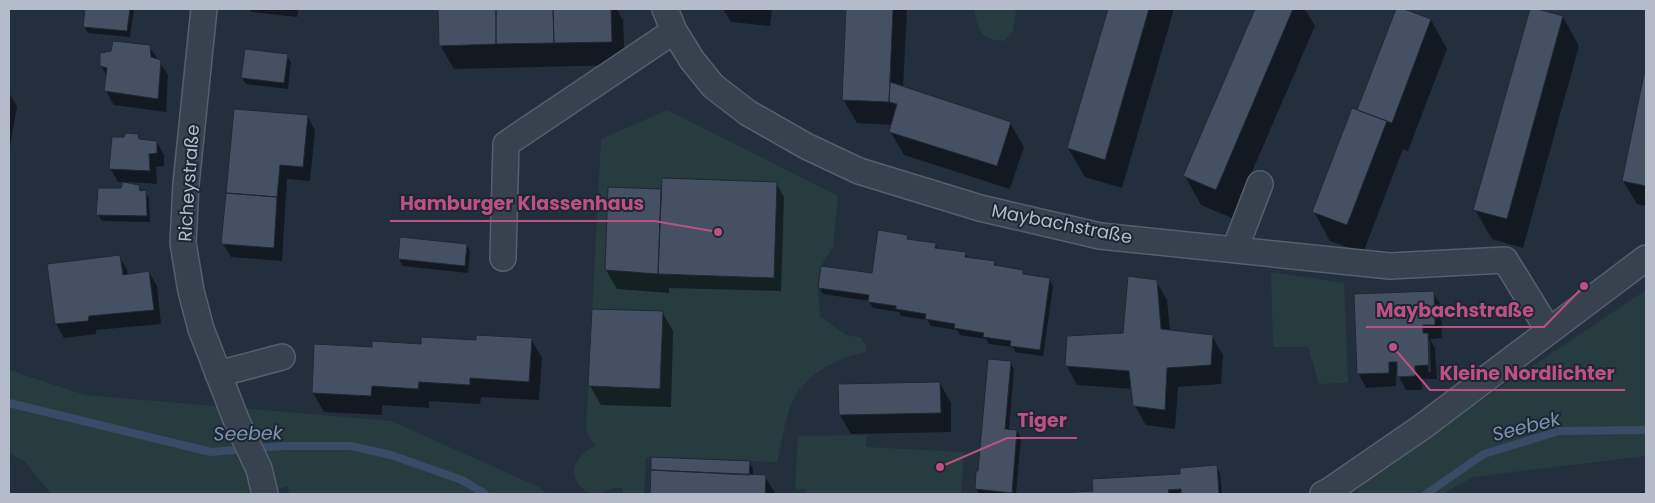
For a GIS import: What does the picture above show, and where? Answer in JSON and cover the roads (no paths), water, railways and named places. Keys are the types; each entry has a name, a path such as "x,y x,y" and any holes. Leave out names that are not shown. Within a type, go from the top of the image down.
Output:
{"street":[{"name":"Richeystraße","path":"204,9 186,184 183,243 191,291 201,329 237,422 259,469 264,494"},
{"path":"503,258 506,144 669,20"},
{"name":"Maybachstraße","path":"669,20 692,60 713,86 748,114 806,146 859,171 980,208 1100,236 1390,266 1505,260 1550,331"},
{"path":"1235,249 1260,184"},
{"path":"1327,493 1422,427 1646,258"},
{"path":"218,374 282,357"}],"waterway":[{"name":"Seebek","path":"9,403 211,452 283,446 351,446 391,455 462,480 485,494"},
{"name":"Seebek","path":"1426,494 1484,454 1559,431 1646,430"}],"place":[{"name":"Hamburger Klassenhaus","path":"718,232"},
{"name":"Maybachstraße","path":"1584,286"},
{"name":"Kleine Nordlichter","path":"1393,347"},
{"name":"Tiger","path":"940,467"}]}
